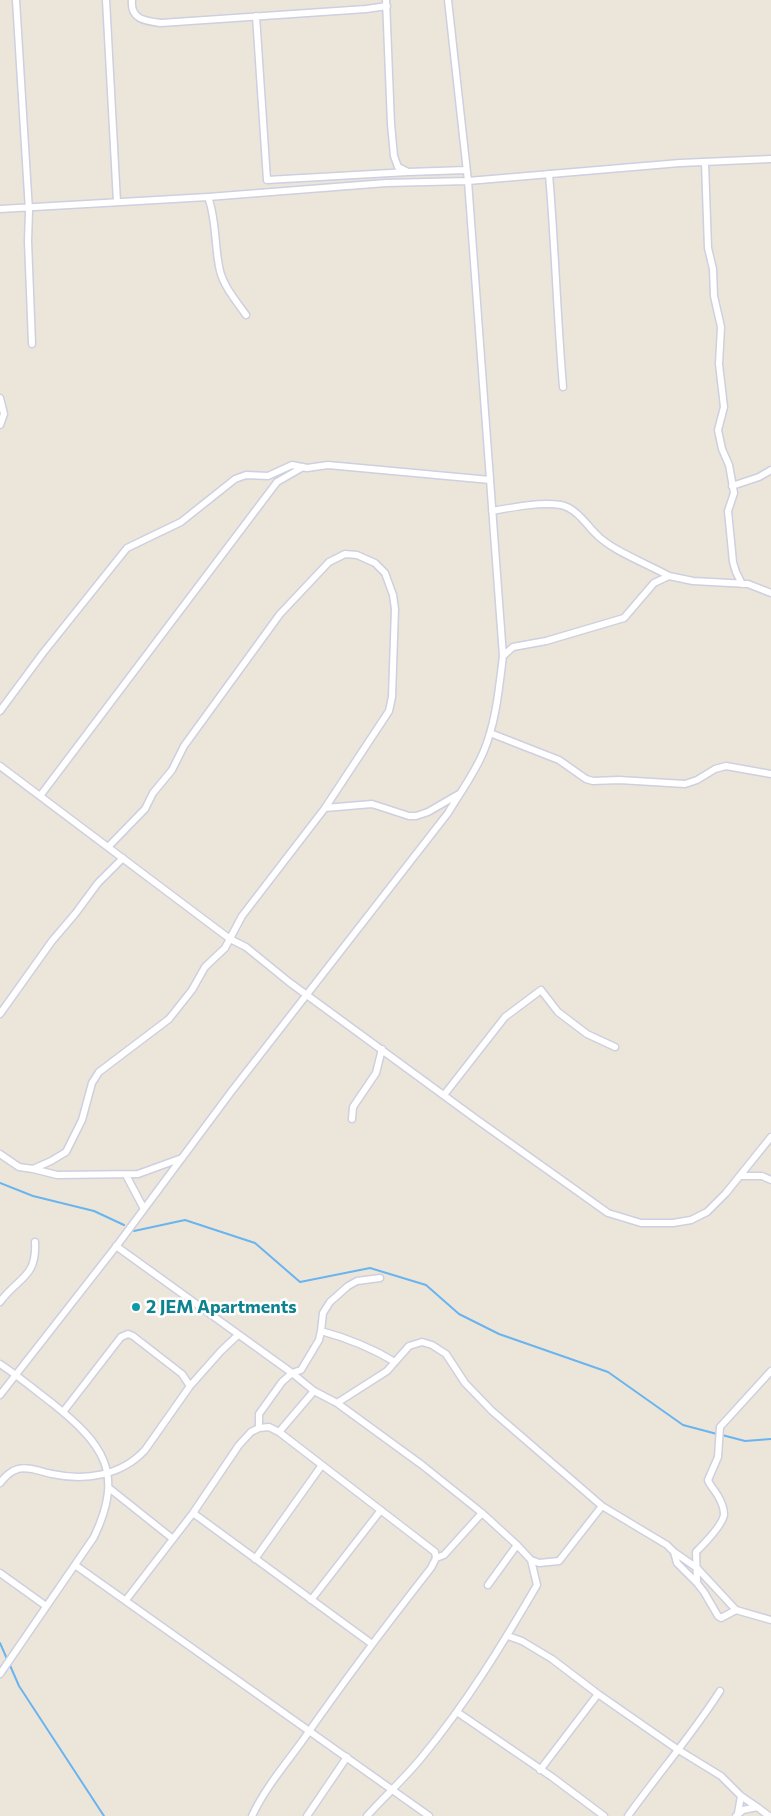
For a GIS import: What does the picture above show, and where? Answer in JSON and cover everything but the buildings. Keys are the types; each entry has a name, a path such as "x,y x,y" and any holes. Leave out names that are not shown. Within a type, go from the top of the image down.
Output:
{"street":[{"path":"16,0 28,207 29,302 32,344"},
{"path":"106,0 117,202"},
{"path":"132,0 131,6 134,14 143,21 162,23 366,9 386,3 394,156 398,168 408,172"},
{"path":"0,1396 183,1158 231,1092 448,812 480,760 490,733 503,656 468,181 448,0"},
{"path":"256,16 267,180 466,170"},
{"path":"0,210 208,197 386,183 468,181 680,163 771,159"},
{"path":"705,163 708,248 714,296 721,328 719,364 724,407 718,430 722,449 729,465 734,495 728,514 733,562 742,584"},
{"path":"549,174 563,387"},
{"path":"208,197 214,215 221,274 225,284 246,315"},
{"path":"0,398 4,414 0,425"},
{"path":"0,711 126,548 181,522 235,479 246,475 268,476 292,465 303,467 334,465 490,480"},
{"path":"40,796 276,482 303,467"},
{"path":"732,486 759,477 771,470"},
{"path":"492,511 535,505 562,505 575,512 597,535 610,545 669,576 693,581 751,585 771,593"},
{"path":"33,1169 66,1152 82,1120 92,1082 99,1072 169,1019 192,990 206,967 220,953 230,939 242,916 325,808 389,711 392,697 395,609 393,595 385,573 375,563 357,556 345,554 329,562 285,608 184,746 172,770 153,793 145,809 108,847"},
{"path":"503,656 513,647 546,641 624,618 656,581 669,576"},
{"path":"490,733 564,762 586,779 593,781 619,780 685,784 697,780 714,769 726,766 771,774"},
{"path":"0,766 230,939 253,952 444,1095 608,1213 641,1223 673,1223 691,1220 707,1212 740,1176 771,1137"},
{"path":"325,808 372,804 409,816 416,816 428,812 460,794"},
{"path":"0,1014 52,940 75,914 98,883 123,858"},
{"path":"444,1095 505,1017 541,990 558,1012 587,1034 615,1047"},
{"path":"352,1119 353,1107 376,1073 382,1049"},
{"path":"1,1156 19,1168 33,1169 57,1175 126,1176 145,1172 183,1158"},
{"path":"126,1176 144,1209"},
{"path":"740,1176 762,1176 771,1180"},
{"path":"0,1302 32,1268 36,1251 35,1242"},
{"path":"116,1246 292,1373 314,1391 337,1403 422,1465 482,1513 517,1544 531,1560 539,1564 559,1561 602,1506"},
{"path":"259,1428 259,1414 282,1382 292,1373 301,1370 319,1340 325,1308 348,1286 357,1282 380,1278"},
{"path":"321,1331 348,1339 395,1362"},
{"path":"63,1412 121,1337 128,1334 182,1374 190,1386"},
{"path":"0,1483 10,1473 20,1468 71,1478 108,1474 126,1465 139,1456 190,1386 238,1335"},
{"path":"337,1403 387,1371 404,1351 416,1343 422,1342 441,1350 446,1354 465,1383 492,1411 602,1506 667,1545 697,1568 736,1610 771,1620"},
{"path":"0,1364 16,1374 63,1412 96,1444 108,1474 108,1488 103,1518 94,1537 0,1674"},
{"path":"696,1583 696,1552 711,1536 724,1516 720,1501 708,1480 718,1457 720,1427 771,1371"},
{"path":"279,1432 314,1391"},
{"path":"126,1600 193,1513 239,1445 251,1432 259,1428 269,1427 279,1432 435,1552 436,1558 431,1568 372,1644 309,1731 260,1800 252,1816"},
{"path":"255,1559 322,1465"},
{"path":"108,1488 173,1539"},
{"path":"312,1600 381,1510"},
{"path":"193,1513 372,1644"},
{"path":"436,1558 444,1555 482,1513"},
{"path":"488,1585 517,1544"},
{"path":"674,1552 677,1563 704,1592 718,1616 721,1618 736,1610"},
{"path":"367,1816 421,1758 457,1712 508,1636 537,1585 531,1560"},
{"path":"75,1565 429,1816"},
{"path":"0,1573 46,1606"},
{"path":"508,1636 522,1641 552,1659 677,1750 721,1776 741,1796 769,1816"},
{"path":"628,1816 677,1750 699,1724 720,1691"},
{"path":"540,1770 598,1694"},
{"path":"457,1712 604,1816"},
{"path":"307,1816 347,1757"},
{"path":"737,1814 741,1796"},
{"path":"737,1814 743,1810 757,1807"}],"waterway":[{"path":"0,1183 33,1196 94,1211 124,1225"},
{"path":"134,1231 185,1220 255,1243 300,1282 370,1268 426,1285 459,1314 499,1334 608,1372 683,1425 717,1434"},
{"path":"722,1435 745,1441 771,1439"},
{"path":"0,1643 7,1659"},
{"path":"9,1663 19,1686 104,1816"}],"place":[{"name":"2 JEM Apartments","path":"136,1307"}]}
